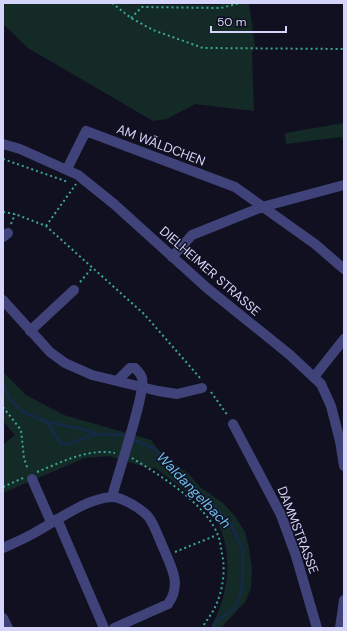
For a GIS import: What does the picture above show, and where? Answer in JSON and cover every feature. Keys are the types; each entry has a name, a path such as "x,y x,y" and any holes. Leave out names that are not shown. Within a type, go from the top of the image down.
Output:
{"street":[{"name":"AM WÄLDCHEN","path":"67,169 86,131 235,187 262,206"},
{"name":"DIELHEIMER STRASSE","path":"3,144 78,174 114,204 207,288 290,355 314,377 321,384 331,406 340,441 344,466"},
{"path":"172,257 192,235 262,206 344,185"},
{"path":"262,206 315,244 344,269"},
{"path":"30,332 74,290"},
{"path":"3,300 30,332 50,352 65,363 92,375 177,394 204,385"},
{"path":"314,377 344,339"},
{"path":"112,496 142,387 142,377 135,368 130,368 117,380"},
{"name":"DAMMSTRASSE","path":"233,424 281,515 294,551 317,628"},
{"path":"31,477 54,520 104,628"},
{"path":"3,548 37,532 54,520 94,501 112,496 139,507 149,518 176,579 173,598 168,604 115,628"},
{"path":"340,628 344,600"},
{"path":"3,618 8,628"}],"path":[{"path":"112,3 131,18 159,32 203,48 344,49"},
{"path":"141,3 142,7"},
{"path":"131,18 142,7 221,8 240,3"},
{"path":"3,159 76,185"},
{"path":"46,226 76,185 78,174"},
{"path":"3,212 15,214 46,226 144,314 204,385 233,424"},
{"path":"74,290 93,267"},
{"path":"3,407 21,430 24,458 31,477"},
{"path":"3,487 31,477 81,455 103,450 124,452 152,470 190,499 203,512 218,534 224,568 223,581 216,607 202,628"},
{"path":"166,555 218,534"}],"green space":[{"path":"3,3 219,5 227,3 249,3 255,46 252,53 254,111 195,104 167,119 153,121 28,48 3,24"},
{"path":"344,123 344,141 341,137 286,144 285,133"},
{"path":"3,372 26,395 64,415 151,440 165,458 188,473 200,487 223,503 235,516 245,532 249,548 252,568 251,588 245,602 221,628 214,628 211,626 217,615 225,591 227,578 226,552 220,528 215,520 200,504 154,467 152,469 109,456 85,458 3,493 3,445 15,435 3,421"}],"waterway":[{"name":"Waldangelbach","path":"3,384 10,399 23,412 47,422 82,429 96,434 122,435 153,448 231,524 243,550 242,589 235,608 218,620 213,628"},
{"name":"Waldangelbach","path":"47,422 61,444 68,444 96,434"}]}
